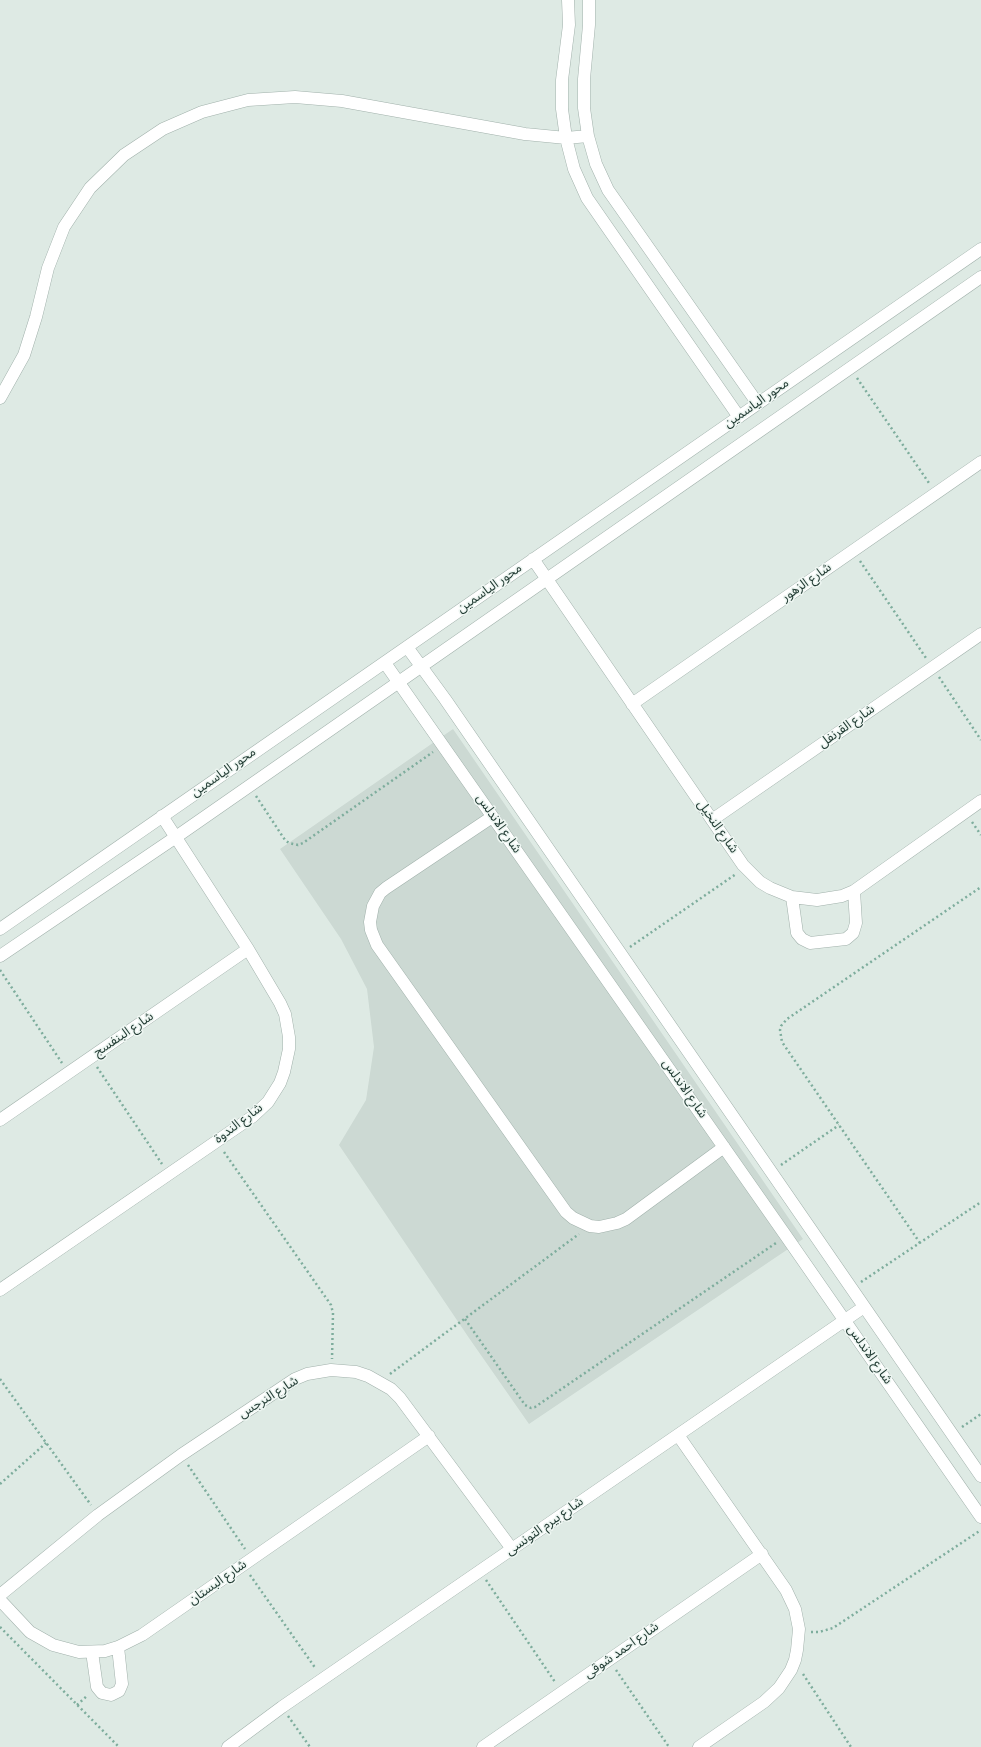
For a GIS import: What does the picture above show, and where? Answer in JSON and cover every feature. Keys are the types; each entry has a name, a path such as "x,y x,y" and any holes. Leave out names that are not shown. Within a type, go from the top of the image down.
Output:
{"street":[{"path":"568,0 569,25 562,80 562,109 566,138 574,169 587,198 739,417"},
{"path":"589,0 589,25 584,79 584,108 588,136 596,164 608,190 758,404"},
{"path":"0,398 24,356 36,317 48,268 64,227 90,188 124,155 163,129 202,112 248,100 295,97 342,101 525,134 566,138 588,136"},
{"name":"محور الياسمين","path":"0,928 981,250"},
{"name":"محور الياسمين","path":"0,956 176,837 981,277"},
{"name":"شارع الزهور","path":"632,704 981,462"},
{"name":"شارع النخيل","path":"533,560 746,868 760,882 770,888 792,897 804,899 823,899 842,896 854,891 981,801"},
{"name":"شارع القرنفل","path":"712,820 981,634"},
{"name":"شارع الاندلس","path":"407,647 445,699 981,1476"},
{"name":"شارع الاندلس","path":"385,663 981,1517"},
{"name":"شارع الندوة","path":"0,1290 252,1117 268,1102 280,1083 287,1061 289,1037 280,1003 248,950 162,816"},
{"path":"492,817 386,888 380,894 373,906 370,922 371,930 377,945 566,1212 573,1218 590,1226 608,1226 626,1219 724,1147"},
{"path":"792,897 799,936 806,942 817,942 846,939 854,933 856,923 854,891"},
{"name":"شارع البنفسج","path":"0,1120 248,950"},
{"name":"شارع بيرم التونسى","path":"228,1747 282,1707 864,1307"},
{"name":"شارع النرجس","path":"0,1595 98,1515 181,1455 295,1380 307,1374 331,1370 356,1372 380,1382 400,1398 512,1549"},
{"path":"678,1435 762,1554 791,1599 795,1608 799,1629 795,1660 786,1679 772,1696 699,1747"},
{"name":"شارع البستان","path":"0,1600 30,1632 41,1640 66,1649 92,1652 118,1647 142,1635 429,1436"},
{"name":"شارع احمد شوقى","path":"483,1747 762,1554"},
{"path":"92,1652 97,1687 102,1693 111,1695 118,1691 122,1684 118,1647"}],"path":[{"path":"850,368 936,494"},
{"path":"853,551 981,740"},
{"path":"249,785 285,840 294,845 303,843 443,746"},
{"path":"620,954 746,868"},
{"path":"920,1243 782,1042 779,1034 781,1026 787,1020 981,887"},
{"path":"0,970 68,1073"},
{"path":"90,1058 170,1174"},
{"path":"771,1172 839,1125"},
{"path":"217,1142 331,1305 333,1313 331,1370"},
{"path":"851,1288 981,1202"},
{"path":"380,1382 590,1226"},
{"path":"465,1318 525,1405 531,1408 536,1407 786,1236"},
{"path":"0,1379 98,1515"},
{"path":"952,1434 981,1414"},
{"path":"0,1484 46,1443"},
{"path":"181,1455 323,1679"},
{"path":"799,1629 812,1632 833,1628 981,1530"},
{"path":"480,1571 562,1692"},
{"path":"0,1627 119,1747"},
{"path":"609,1660 669,1747"},
{"path":"795,1660 851,1747"},
{"path":"282,1707 310,1747"}],"shaded area":[{"path":"453,729 803,1239 529,1424 339,1145 366,1100 374,1047 367,989 341,939 280,849"}]}
